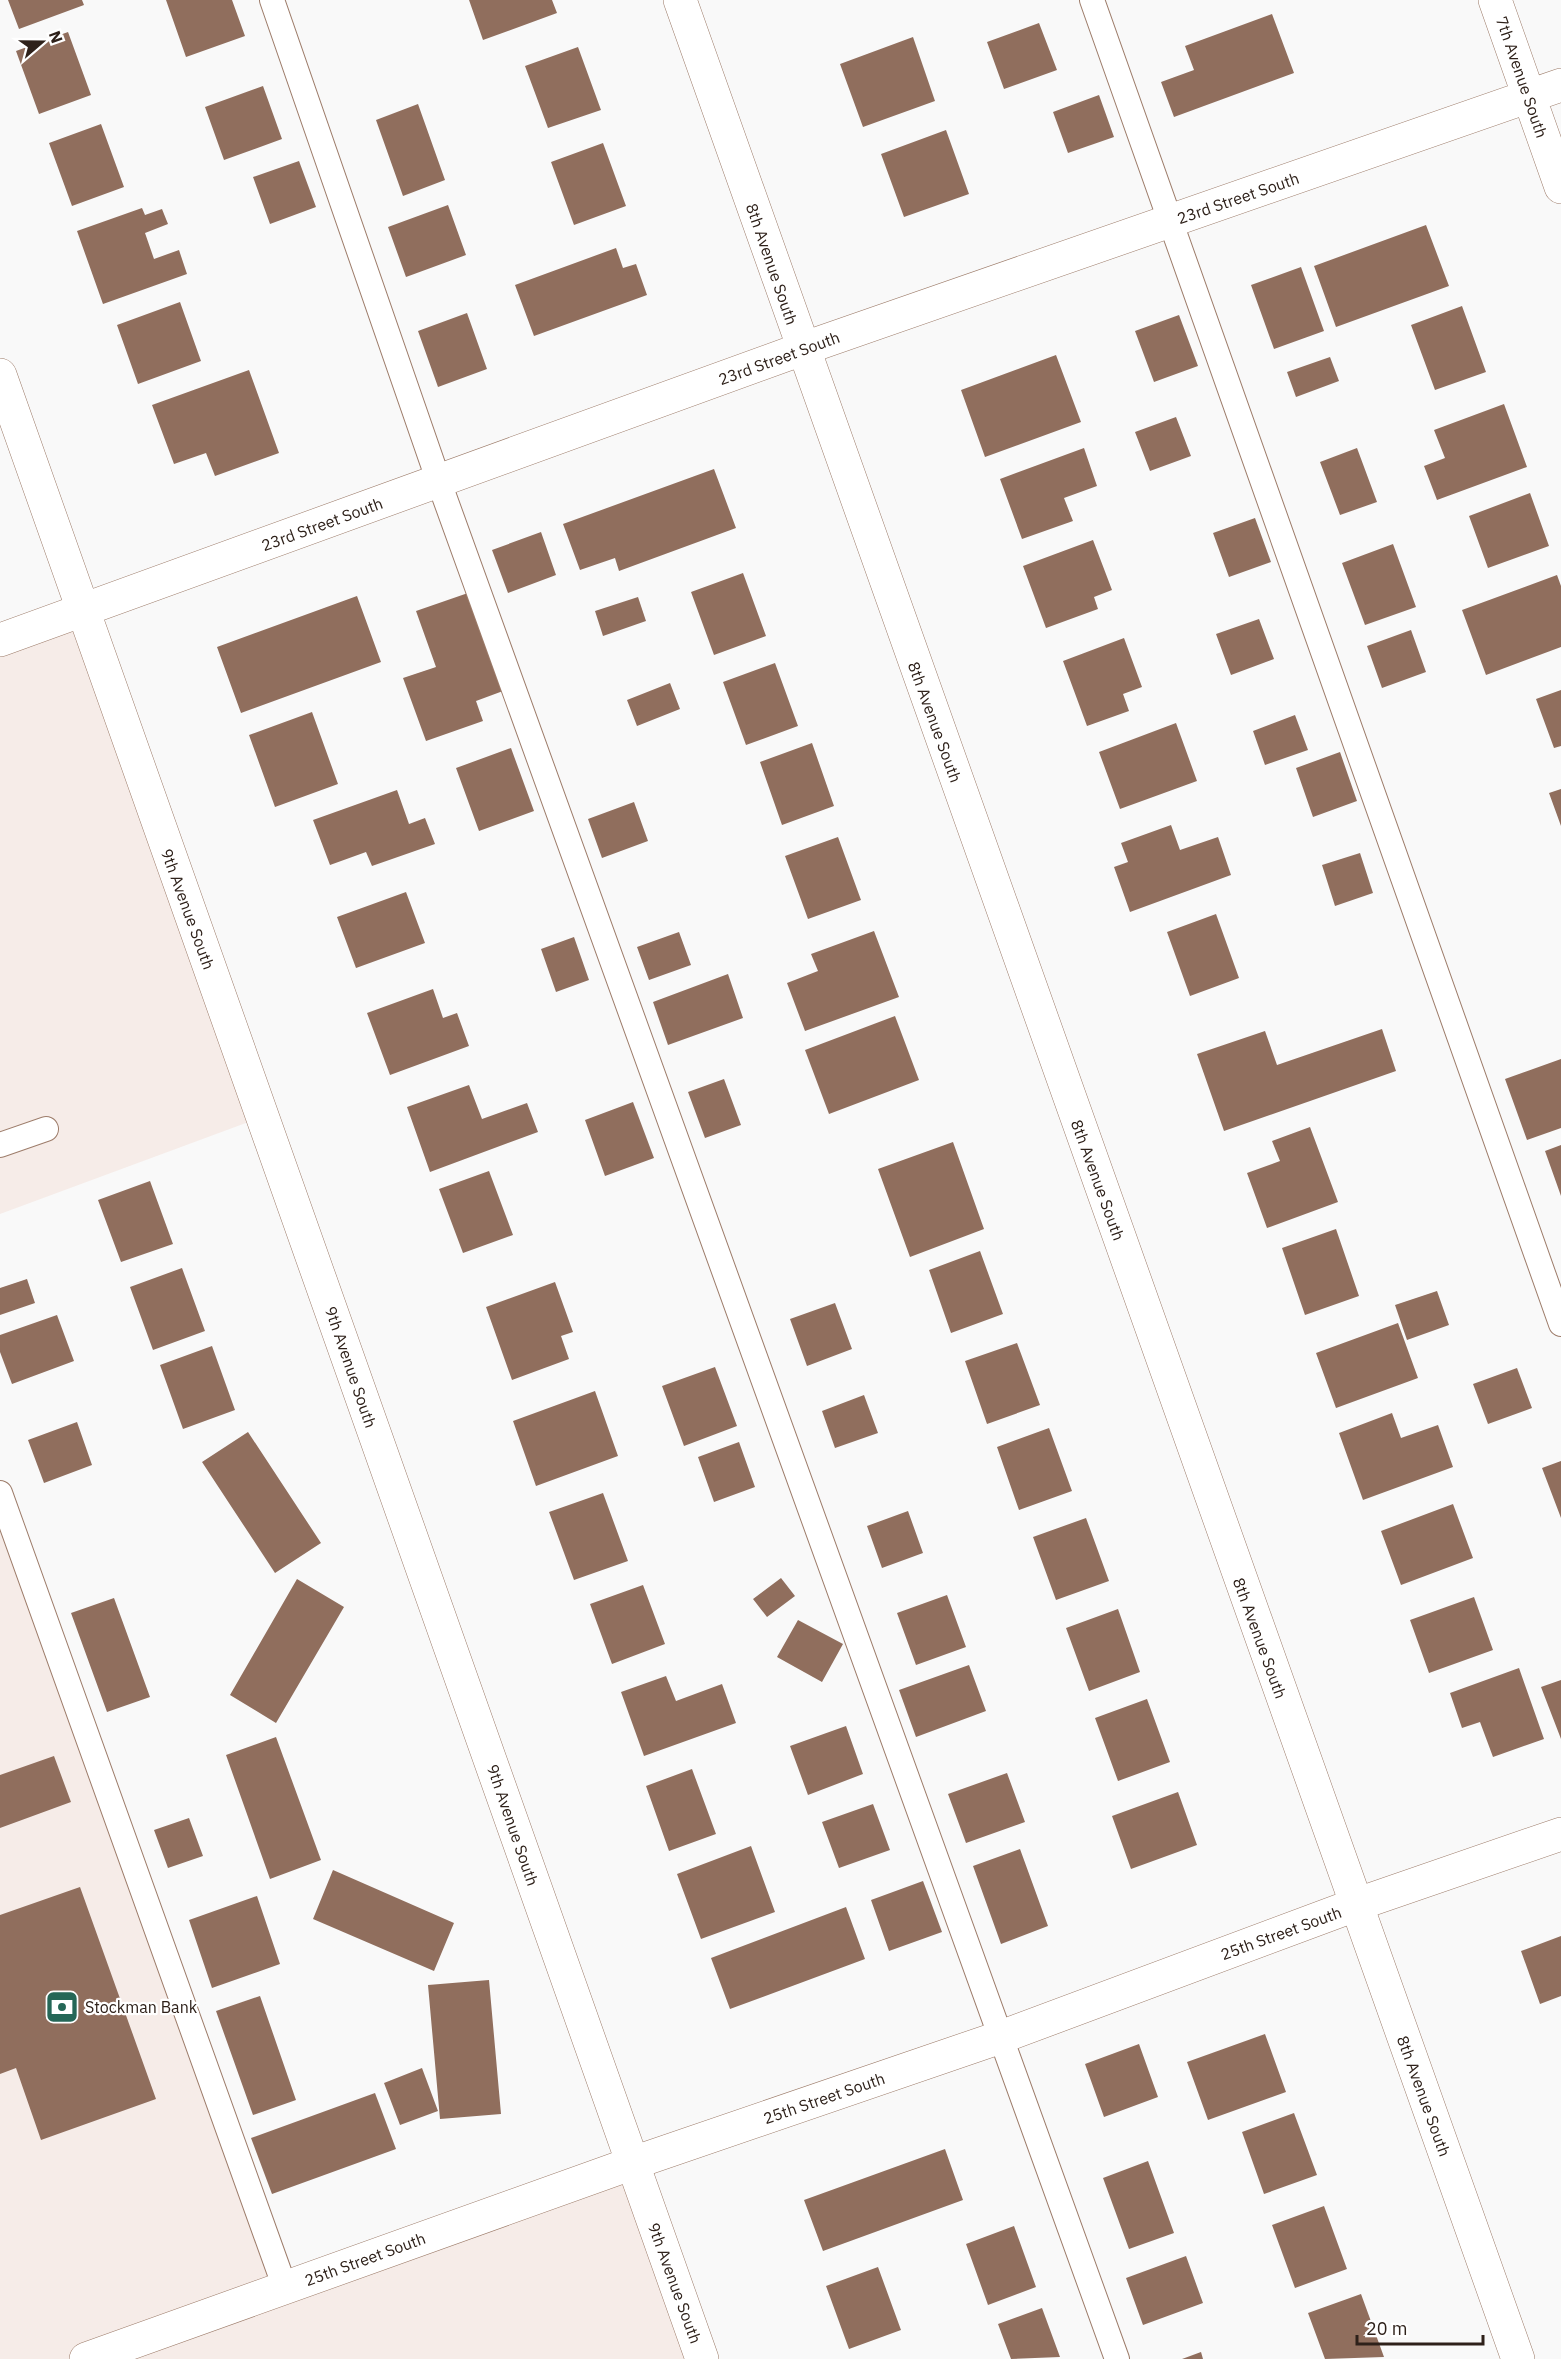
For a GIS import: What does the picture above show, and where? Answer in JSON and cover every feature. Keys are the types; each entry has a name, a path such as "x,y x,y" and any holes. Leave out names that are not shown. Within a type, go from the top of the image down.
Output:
{"street":[{"name":"8th Avenue South","path":"680,0 802,350 1518,2359"},
{"name":"7th Avenue South","path":"1495,0 1561,187"},
{"name":"23rd Street South","path":"0,640 802,350 1561,85"},
{"name":"9th Avenue South","path":"0,375 702,2359"},
{"name":"25th Street South","path":"86,2359 633,2163 1001,2037 1355,1905 1561,1834"}],"lane":[{"path":"272,0 439,482 1117,2359"},
{"path":"1092,0 1561,1324"},
{"path":"0,1145 46,1129"},
{"path":"0,1493 285,2288"}],"shaded area":[{"path":"82,610 262,1117 0,1214 0,640"},
{"path":"0,1493 285,2287 633,2163 702,2359 0,2359"}],"building":[{"path":"8,0 82,0 84,5 19,29"},
{"path":"166,0 232,0 245,36 186,57"},
{"path":"469,0 552,0 557,13 483,40"},
{"path":"1272,14 1294,73 1174,117 1161,82 1194,70 1185,46"},
{"path":"1039,23 1057,70 1004,89 987,42"},
{"path":"68,32 91,95 39,114 16,51"},
{"path":"913,37 935,101 863,127 840,64"},
{"path":"578,47 601,110 548,128 525,66"},
{"path":"263,86 282,139 224,160 205,107"},
{"path":"1099,95 1114,137 1068,153 1053,112"},
{"path":"418,104 445,180 403,196 376,120"},
{"path":"101,124 124,187 72,206 49,143"},
{"path":"946,130 969,194 904,217 881,154"},
{"path":"603,143 626,206 574,225 551,162"},
{"path":"299,161 316,207 270,224 253,177"},
{"path":"448,205 466,255 406,277 388,227"},
{"path":"142,208 145,215 162,209 168,224 145,233 154,259 179,250 187,274 103,304 77,231"},
{"path":"1426,225 1449,286 1336,327 1314,266"},
{"path":"616,248 623,268 636,264 647,295 534,336 515,285"},
{"path":"1301,267 1324,331 1274,349 1251,285"},
{"path":"180,302 201,361 138,384 117,325"},
{"path":"1462,306 1486,372 1435,390 1411,325"},
{"path":"467,313 487,369 438,387 418,331"},
{"path":"1179,315 1198,366 1154,382 1135,331"},
{"path":"1056,355 1081,422 985,457 961,390"},
{"path":"1330,357 1339,381 1296,397 1287,372"},
{"path":"249,370 279,453 215,476 206,453 174,464 152,405"},
{"path":"1504,404 1527,467 1437,500 1424,466 1445,458 1434,430"},
{"path":"1176,417 1191,456 1150,471 1135,432"},
{"path":"1084,448 1097,486 1064,498 1073,521 1022,539 1000,479"},
{"path":"1357,448 1377,502 1340,515 1320,462"},
{"path":"714,469 736,528 619,571 615,558 580,570 563,524"},
{"path":"1530,493 1549,546 1488,568 1469,516"},
{"path":"1255,518 1271,562 1229,577 1213,533"},
{"path":"541,532 556,575 508,593 492,550"},
{"path":"1093,540 1112,590 1094,597 1098,609 1046,628 1023,566"},
{"path":"1393,544 1416,607 1365,625 1342,563"},
{"path":"743,573 766,636 714,655 691,592"},
{"path":"1557,575 1561,586 1561,647 1486,675 1462,610"},
{"path":"468,593 503,691 476,701 483,721 426,741 403,678 436,667 416,611"},
{"path":"357,596 381,662 241,713 217,647"},
{"path":"638,597 646,621 603,636 595,611"},
{"path":"1259,619 1274,659 1231,675 1216,634"},
{"path":"1411,630 1426,672 1382,688 1367,646"},
{"path":"1124,638 1142,687 1123,694 1129,711 1087,726 1063,661"},
{"path":"775,663 798,726 746,745 723,682"},
{"path":"670,683 680,709 637,726 627,700"},
{"path":"1561,690 1561,746 1554,748 1536,699"},
{"path":"312,712 338,784 275,807 249,735"},
{"path":"1295,715 1308,750 1265,765 1253,731"},
{"path":"1176,723 1197,781 1120,809 1099,752"},
{"path":"812,743 834,806 782,825 760,762"},
{"path":"511,748 534,811 479,831 456,768"},
{"path":"1340,752 1357,801 1313,817 1296,768"},
{"path":"1561,789 1561,826 1549,793"},
{"path":"397,790 409,824 425,818 435,844 372,866 366,852 330,865 313,820"},
{"path":"634,802 648,841 602,858 588,819"},
{"path":"1171,825 1180,850 1218,837 1231,875 1130,912 1114,867 1128,862 1121,843"},
{"path":"838,837 861,900 808,919 785,856"},
{"path":"1360,853 1373,893 1335,906 1322,865"},
{"path":"406,892 425,943 356,968 337,917"},
{"path":"1216,914 1239,978 1190,996 1167,932"},
{"path":"874,931 899,997 805,1031 787,983 818,971 811,954"},
{"path":"679,932 691,965 649,980 637,947"},
{"path":"574,937 589,980 556,992 541,949"},
{"path":"728,974 743,1018 668,1045 653,1002"},
{"path":"433,989 443,1018 457,1013 469,1046 390,1075 367,1013"},
{"path":"895,1016 919,1080 829,1114 805,1050"},
{"path":"1382,1029 1396,1071 1224,1131 1197,1054 1265,1031 1277,1065"},
{"path":"1561,1059 1561,1128 1527,1140 1505,1079"},
{"path":"724,1079 741,1125 705,1138 688,1092"},
{"path":"469,1085 482,1119 527,1103 538,1132 430,1172 407,1107"},
{"path":"633,1102 654,1158 605,1176 585,1120"},
{"path":"1310,1127 1338,1202 1267,1228 1247,1173 1280,1161 1272,1141"},
{"path":"953,1142 984,1229 910,1257 878,1169"},
{"path":"1561,1145 1561,1196 1545,1151"},
{"path":"489,1171 513,1235 463,1253 439,1189"},
{"path":"150,1181 173,1244 121,1262 98,1200"},
{"path":"1336,1229 1359,1296 1305,1315 1282,1248"},
{"path":"980,1251 1003,1314 951,1333 929,1270"},
{"path":"182,1268 205,1331 153,1350 130,1287"},
{"path":"27,1279 35,1303 0,1315 0,1288"},
{"path":"555,1282 573,1332 561,1336 569,1359 512,1380 486,1307"},
{"path":"1437,1291 1449,1325 1407,1340 1395,1305"},
{"path":"835,1303 852,1349 807,1366 790,1319"},
{"path":"57,1315 74,1361 12,1384 0,1352 0,1335"},
{"path":"1398,1323 1418,1378 1336,1408 1316,1353"},
{"path":"1017,1343 1040,1405 987,1424 965,1361"},
{"path":"212,1346 235,1410 183,1429 160,1365"},
{"path":"715,1367 737,1426 684,1446 662,1386"},
{"path":"1517,1368 1532,1408 1488,1424 1473,1384"},
{"path":"595,1391 618,1456 536,1486 513,1421"},
{"path":"864,1395 878,1433 835,1448 822,1411"},
{"path":"1392,1413 1401,1438 1438,1425 1453,1467 1363,1500 1339,1433"},
{"path":"77,1422 92,1465 44,1483 28,1440"},
{"path":"1049,1428 1072,1491 1019,1510 997,1447"},
{"path":"248,1432 321,1543 275,1573 202,1462"},
{"path":"739,1442 755,1487 714,1502 698,1457"},
{"path":"1561,1461 1561,1518 1542,1468"},
{"path":"603,1493 628,1561 574,1580 549,1512"},
{"path":"1453,1504 1473,1558 1401,1585 1381,1531"},
{"path":"908,1511 923,1553 882,1568 867,1526"},
{"path":"1086,1518 1109,1581 1056,1600 1033,1537"},
{"path":"781,1578 795,1596 767,1617 753,1599"},
{"path":"297,1579 344,1607 276,1723 230,1695"},
{"path":"643,1585 665,1644 612,1664 590,1604"},
{"path":"947,1595 966,1647 916,1665 897,1613"},
{"path":"1474,1597 1493,1650 1429,1673 1410,1620"},
{"path":"114,1598 150,1697 107,1712 71,1613"},
{"path":"1118,1609 1140,1672 1089,1691 1066,1628"},
{"path":"798,1620 843,1644 822,1682 777,1657"},
{"path":"969,1665 986,1711 916,1737 899,1690"},
{"path":"1519,1668 1544,1739 1493,1757 1480,1722 1462,1728 1450,1693"},
{"path":"666,1676 676,1701 722,1684 736,1723 644,1756 621,1692"},
{"path":"1561,1680 1561,1739 1541,1687"},
{"path":"1147,1699 1170,1762 1118,1781 1095,1718"},
{"path":"846,1726 863,1774 808,1795 790,1746"},
{"path":"276,1737 321,1860 270,1879 226,1755"},
{"path":"54,1756 71,1802 0,1828 0,1775"},
{"path":"692,1769 716,1834 669,1851 646,1786"},
{"path":"1007,1773 1025,1822 966,1843 948,1794"},
{"path":"1178,1792 1197,1845 1131,1869 1112,1816"},
{"path":"873,1804 890,1850 839,1868 822,1822"},
{"path":"189,1818 203,1856 168,1868 154,1830"},
{"path":"751,1846 775,1912 701,1939 677,1874"},
{"path":"1020,1849 1048,1926 1001,1944 973,1866"},
{"path":"333,1870 454,1923 434,1971 313,1919"},
{"path":"923,1881 942,1932 889,1951 871,1900"},
{"path":"80,1887 156,2099 41,2140 16,2068 0,2074 0,1915"},
{"path":"257,1896 280,1964 212,1988 189,1920"},
{"path":"846,1907 865,1959 730,2009 711,1958"},
{"path":"1561,1936 1561,1996 1540,2004 1521,1951"},
{"path":"489,1980 501,2114 440,2119 428,1985"},
{"path":"260,1996 296,2100 253,2115 216,2011"},
{"path":"1265,2034 1286,2092 1208,2120 1187,2062"},
{"path":"1139,2044 1158,2097 1104,2117 1085,2064"},
{"path":"422,2068 438,2111 400,2125 384,2083"},
{"path":"375,2093 396,2149 272,2194 251,2138"},
{"path":"1294,2113 1317,2175 1264,2194 1242,2132"},
{"path":"945,2149 963,2200 823,2251 804,2200"},
{"path":"1148,2161 1174,2233 1129,2249 1103,2178"},
{"path":"1324,2206 1347,2269 1295,2288 1272,2225"},
{"path":"1014,2226 1036,2287 988,2305 966,2244"},
{"path":"1186,2256 1203,2303 1143,2325 1126,2278"},
{"path":"878,2267 901,2330 849,2349 826,2286"},
{"path":"1361,2294 1384,2357 1325,2359 1308,2313"},
{"path":"1042,2308 1060,2357 1011,2359 998,2324"},
{"path":"1201,2352 1203,2359 1182,2359"}],"place":[{"name":"Stockman Bank","path":"62,2007"}]}
